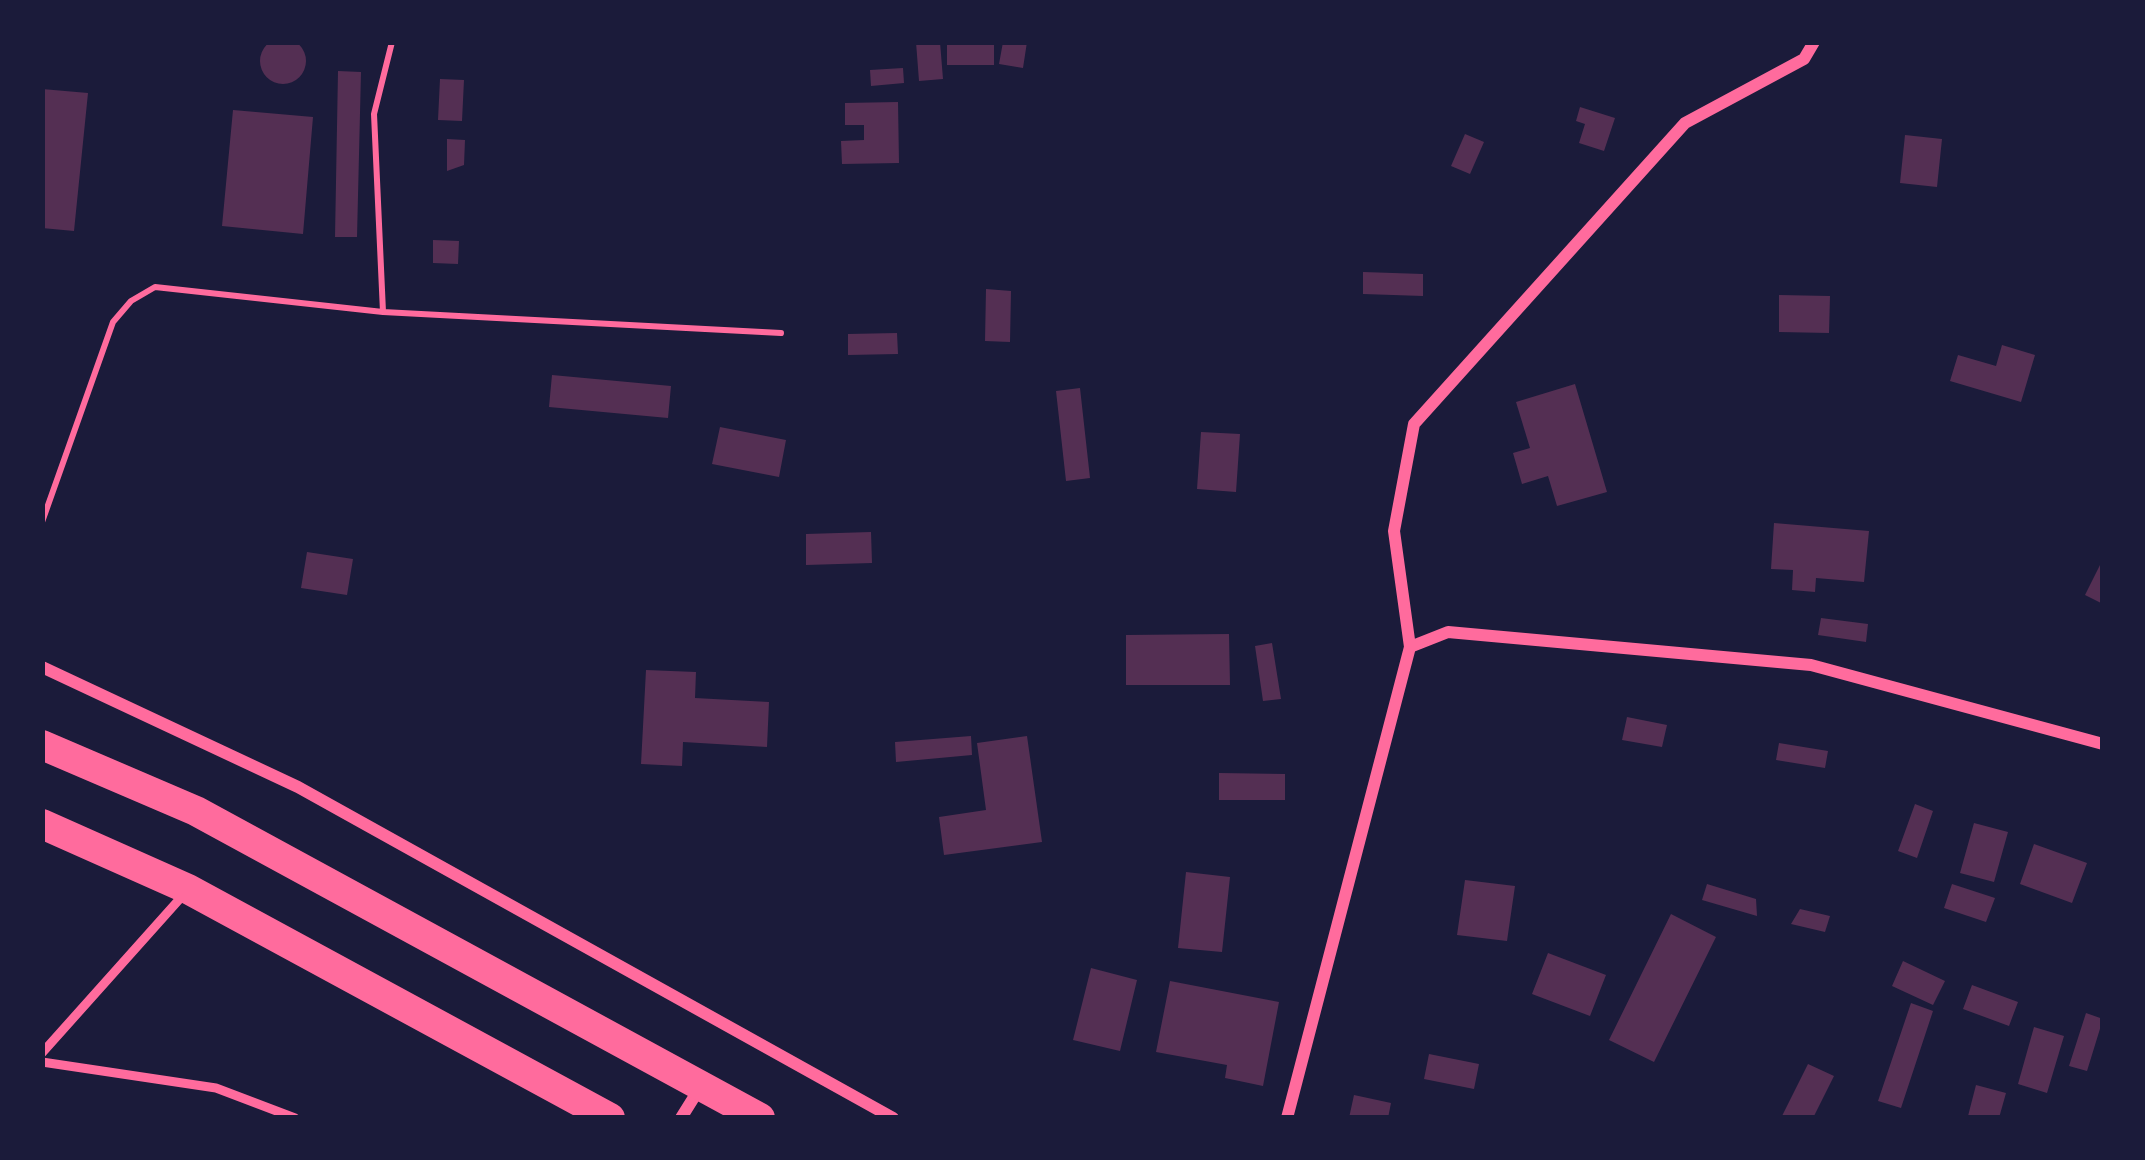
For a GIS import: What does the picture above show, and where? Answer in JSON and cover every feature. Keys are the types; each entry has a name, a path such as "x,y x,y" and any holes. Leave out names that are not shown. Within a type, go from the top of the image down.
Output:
{"main road":[{"path":"42,745 196,811 760,1118"},
{"path":"42,824 188,889 610,1118"}],"street":[{"path":"1287,1118 1410,647 1394,531 1414,424 1685,123 1804,59 1814,42"},
{"path":"1410,647 1448,632 1811,665 2103,744"},
{"path":"42,667 298,787 893,1118"},
{"path":"681,1118 702,1085"}],"lane":[{"path":"42,1057 188,889"},
{"path":"42,1057 216,1088 295,1118"}],"path":[{"path":"383,312 374,114 392,42"},
{"path":"42,522 113,322 131,301 155,286 383,312 781,332"}],"building":[{"path":"283,38 299,45 306,61 299,77 283,84 267,77 260,61 267,45"},
{"path":"916,42 940,42 943,79 919,81"},
{"path":"947,42 994,42 994,65 947,65"},
{"path":"1003,42 1027,42 1023,68 999,64"},
{"path":"903,68 904,83 871,86 870,70"},
{"path":"338,71 361,72 357,237 335,237"},
{"path":"440,79 464,80 462,121 438,120"},
{"path":"42,89 88,93 74,231 42,228"},
{"path":"898,102 899,163 842,164 841,141 864,140 864,125 845,125 845,103"},
{"path":"1580,107 1615,118 1604,151 1579,143 1585,124 1576,121"},
{"path":"233,110 313,117 303,234 222,226"},
{"path":"1465,134 1484,142 1470,174 1451,166"},
{"path":"1905,135 1942,139 1937,187 1900,183"},
{"path":"447,139 465,140 464,165 447,171"},
{"path":"433,240 459,241 458,264 433,263"},
{"path":"1363,272 1423,274 1423,296 1363,294"},
{"path":"986,289 1011,291 1010,342 985,341"},
{"path":"1779,295 1830,296 1829,333 1779,332"},
{"path":"897,333 898,354 848,355 848,334"},
{"path":"2002,345 2035,355 2021,402 1950,381 1958,355 1996,366"},
{"path":"552,375 671,386 668,418 549,407"},
{"path":"1575,384 1607,492 1557,506 1548,476 1522,484 1513,453 1530,448 1516,402"},
{"path":"1080,388 1090,478 1066,481 1056,391"},
{"path":"720,427 786,440 779,477 712,464"},
{"path":"1201,432 1240,434 1236,492 1197,489"},
{"path":"1774,523 1869,531 1864,582 1816,578 1815,592 1792,590 1793,570 1771,569"},
{"path":"871,532 872,563 806,565 806,534"},
{"path":"307,552 353,559 347,595 301,588"},
{"path":"2103,559 2103,604 2085,595"},
{"path":"1821,618 1868,624 1866,642 1818,635"},
{"path":"1229,634 1230,685 1126,685 1126,635"},
{"path":"1272,643 1281,699 1263,701 1255,646"},
{"path":"646,670 696,672 695,698 769,702 767,747 683,742 682,766 641,764"},
{"path":"1627,717 1667,725 1662,747 1622,740"},
{"path":"971,736 972,755 896,762 895,742"},
{"path":"1027,736 1042,842 944,855 939,817 986,810 977,743"},
{"path":"1779,743 1828,751 1825,768 1776,760"},
{"path":"1219,773 1285,774 1285,800 1219,800"},
{"path":"1915,804 1933,811 1917,858 1898,851"},
{"path":"1974,823 2008,832 1994,882 1960,873"},
{"path":"2034,844 2087,863 2072,903 2020,884"},
{"path":"1186,872 1230,877 1222,952 1178,948"},
{"path":"1465,880 1515,886 1507,941 1457,935"},
{"path":"1707,884 1756,899 1757,916 1702,900"},
{"path":"1952,884 1995,898 1986,922 1944,908"},
{"path":"1800,909 1830,916 1825,932 1791,924"},
{"path":"1671,914 1716,937 1654,1062 1609,1040"},
{"path":"1548,953 1606,975 1590,1016 1532,994"},
{"path":"1903,961 1945,981 1933,1005 1892,986"},
{"path":"1091,968 1137,980 1120,1051 1073,1040"},
{"path":"1170,981 1279,1002 1263,1086 1225,1078 1227,1065 1156,1052"},
{"path":"1972,985 2018,1002 2009,1026 1963,1009"},
{"path":"1911,1003 1933,1011 1901,1108 1878,1101"},
{"path":"2086,1013 2103,1019 2087,1071 2069,1066"},
{"path":"2034,1027 2064,1036 2047,1093 2018,1084"},
{"path":"1429,1054 1479,1064 1474,1089 1424,1079"},
{"path":"1808,1064 1834,1076 1813,1118 1782,1116"},
{"path":"1976,1085 2006,1093 1999,1118 1968,1116"},
{"path":"1354,1095 1391,1103 1388,1118 1349,1118"}]}
